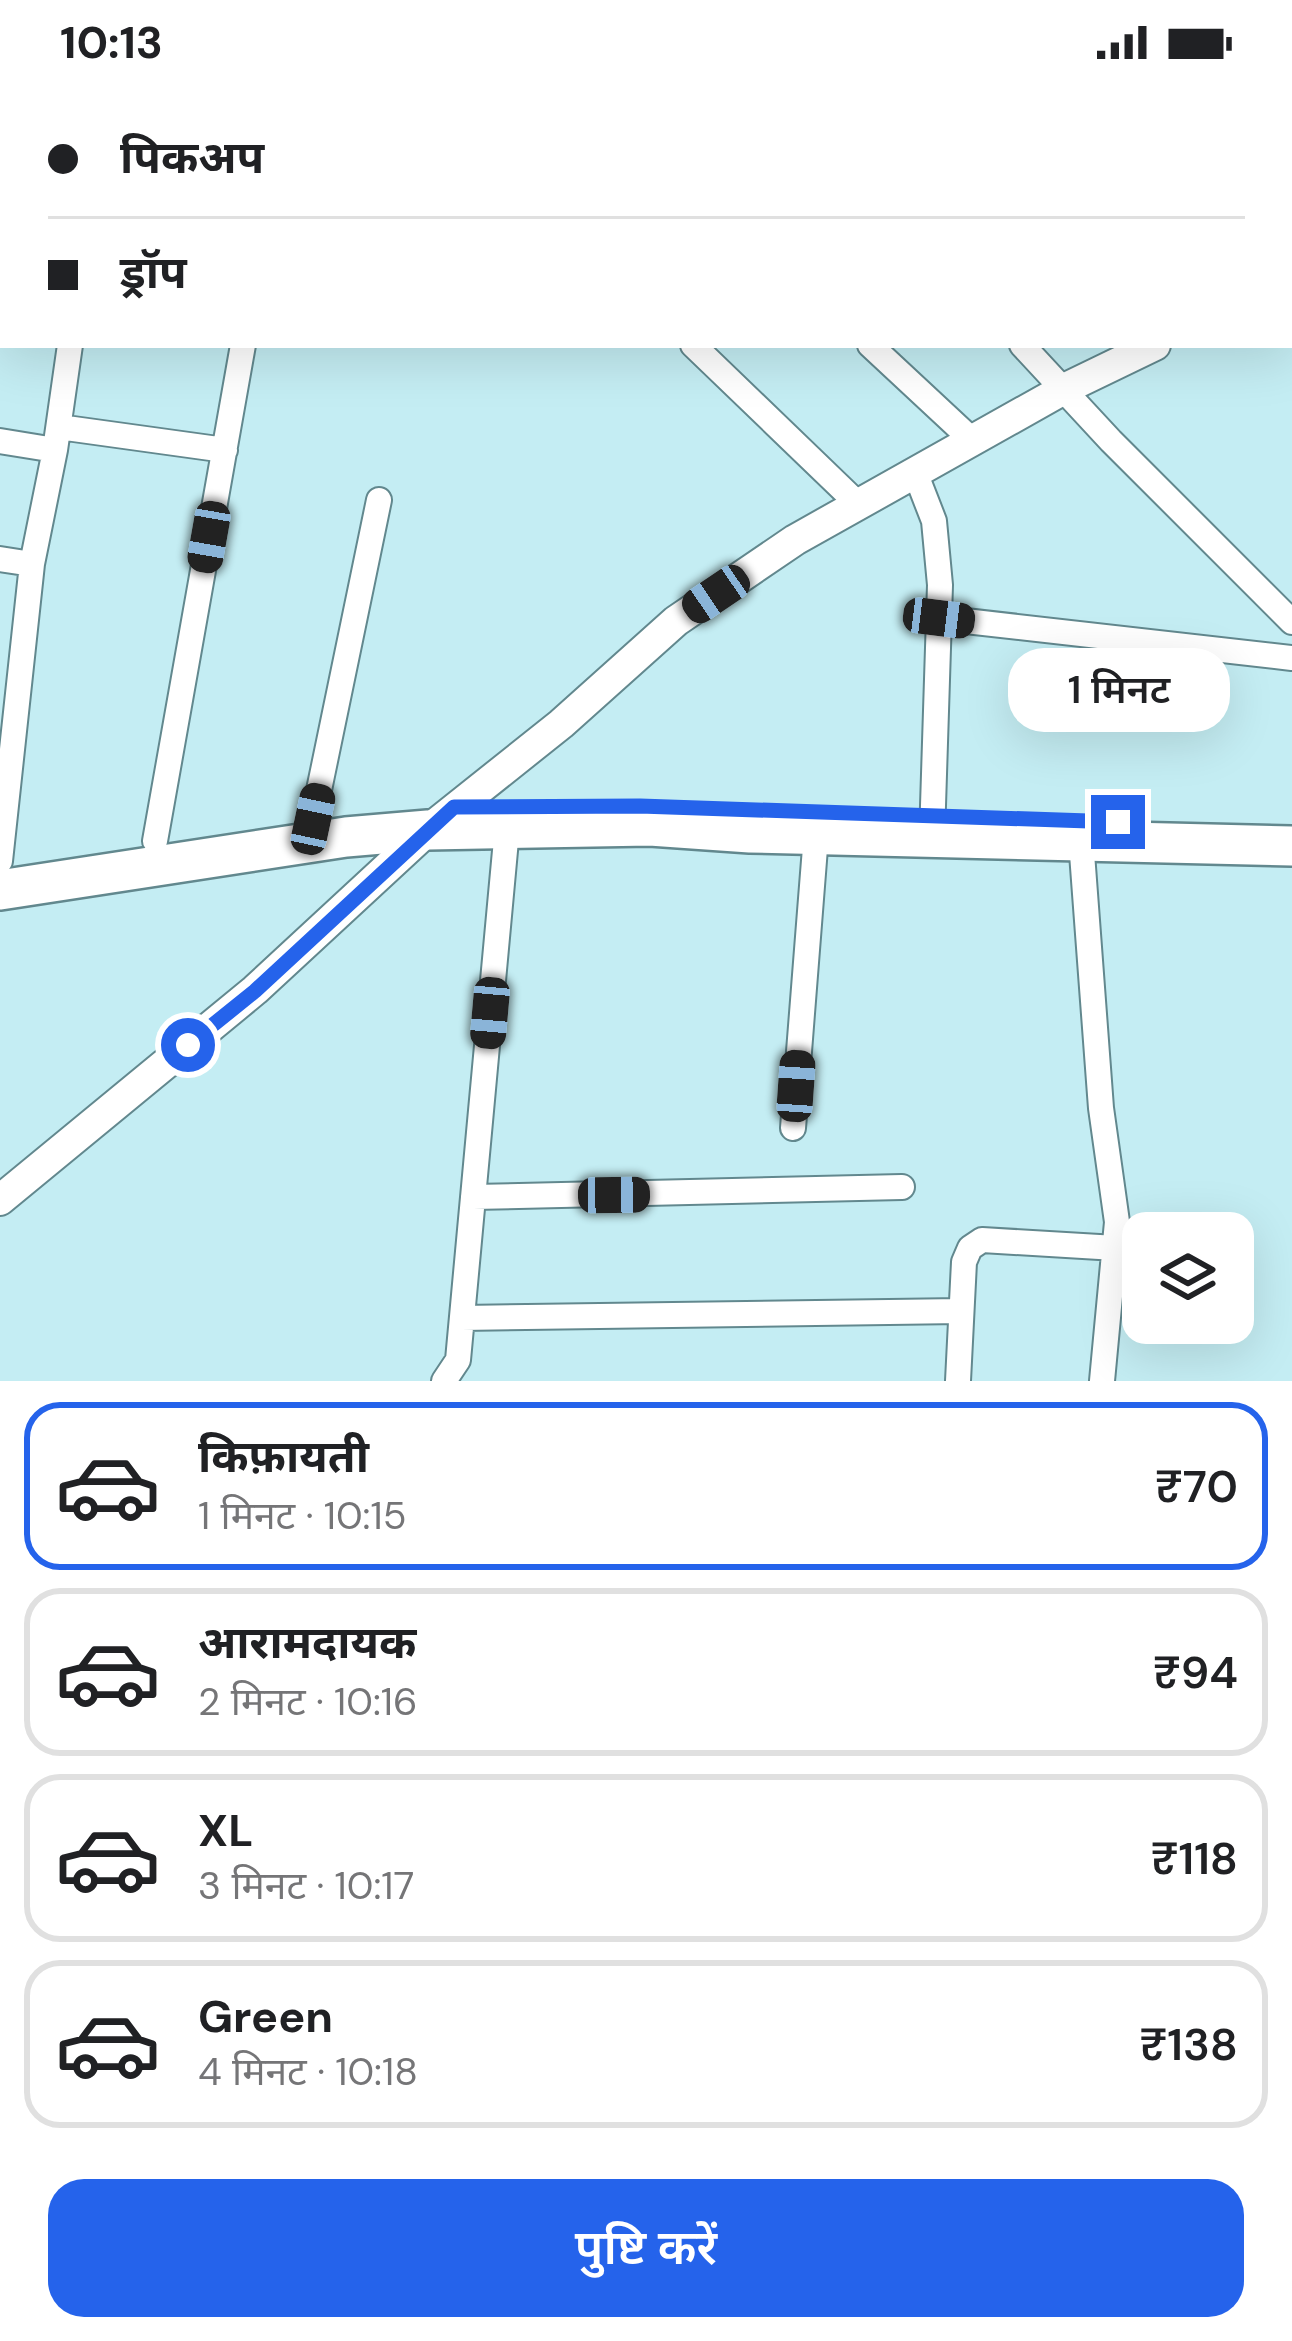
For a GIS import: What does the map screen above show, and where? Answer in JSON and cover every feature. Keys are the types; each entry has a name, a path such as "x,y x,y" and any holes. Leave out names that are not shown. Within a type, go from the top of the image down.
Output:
{"main road":[{"path":"0,863 313,819 441,818 640,806 1081,840 1274,836"},
{"path":"0,890 441,818 507,829 650,826 816,835 932,826 1274,836"}],"street":[{"path":"0,863 32,564 70,348"},
{"path":"155,841 242,348"},
{"path":"696,348 858,504"},
{"path":"873,348 972,440"},
{"path":"1025,348 1292,622"},
{"path":"0,1199 255,991 441,818 561,724 676,621 795,540 1064,388 1149,348"},
{"path":"0,441 57,438 225,450"},
{"path":"915,472 934,521 938,548 932,826"},
{"path":"313,819 379,500"},
{"path":"0,559 32,564"},
{"path":"939,618 1292,658"},
{"path":"448,1380 458,1360 507,829"},
{"path":"793,1128 816,835"},
{"path":"1081,840 1101,1108 1118,1222 1102,1381"},
{"path":"473,1197 902,1187"},
{"path":"958,1381 964,1262 970,1248 982,1240 1116,1248"},
{"path":"462,1318 961,1311"}],"route":[{"path":"188,1045 255,991 454,807 640,806 1118,822"}]}
